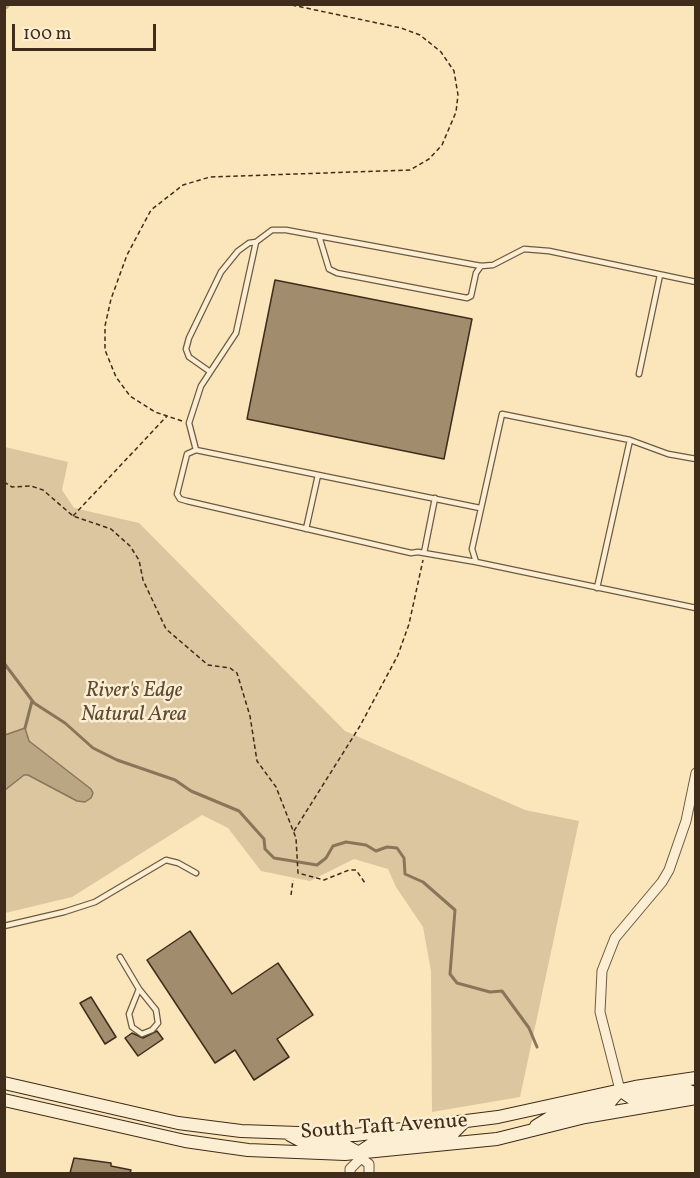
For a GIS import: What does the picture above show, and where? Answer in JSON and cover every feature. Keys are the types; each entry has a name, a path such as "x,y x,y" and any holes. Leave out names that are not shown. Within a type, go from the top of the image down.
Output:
{"main road":[{"name":"South Taft Avenue","path":"4,1083 178,1123 241,1131 357,1135 462,1123 620,1090 696,1078"},
{"path":"523,1133 554,1115 608,1104 620,1090 633,1099 687,1090 696,1096"},
{"name":"South Taft Avenue","path":"4,1100 124,1128 227,1147 294,1154 360,1155 497,1139 585,1117 696,1096"},
{"path":"287,1133 305,1143 342,1143 360,1155 375,1142 451,1136 462,1123"}],"street":[{"path":"620,1090 600,1012 602,971 615,938 662,882 669,870 693,799 696,773"},
{"path":"350,1173 350,1169 360,1155 369,1164 369,1173"}],"lane":[{"path":"209,371 189,357 186,349 189,338 221,272 238,251 249,243 256,242 272,230 319,236 481,266 493,265 512,253 529,248 696,282"},
{"path":"319,236 329,269 337,273 466,298 471,296 476,273 481,266"},
{"path":"196,450 189,423 201,386 236,333 256,242"},
{"path":"639,374 660,275"},
{"path":"476,562 472,549 502,414 630,440 669,454 696,459"},
{"path":"597,588 630,440"},
{"path":"480,508 196,450 187,454 182,465 177,494 180,499 411,553 476,562 696,608"},
{"path":"306,529 318,475"},
{"path":"424,553 435,498"},
{"path":"4,926 95,902 166,860 178,862 196,873"},
{"path":"120,957 139,989 156,1010 158,1023 152,1030 142,1034 132,1027 129,1014 139,989"}],"path":[{"path":"189,423 141,404 123,388 109,362 104,341 105,326 115,288 131,246 151,210 183,185 210,177 410,170 436,152 453,122 458,95 454,71 431,42 401,28 287,4"},
{"path":"73,516 167,416"},
{"path":"4,482 12,487 31,486 43,490 73,516 111,529 130,546 139,560 143,580 160,621 172,637 208,665 230,668 237,673 250,716 257,761 276,787 294,831 297,854 296,870 304,877 324,880 349,870 356,870 365,883"},
{"path":"294,831 360,726 398,655 409,624 424,553"},
{"path":"291,895 293,880"}],"green space":[{"name":"River's Edge Natural Area","path":"5,447 68,462 62,490 74,508 139,523 345,731 525,810 579,821 520,1097 432,1112 431,971 423,927 396,887 388,869 354,859 310,881 261,871 228,828 202,815 72,897 5,913"}],"shaded area":[{"path":"25,728 29,741 91,789 93,793 91,798 85,802 77,801 28,775 24,775 5,790 5,735"}],"building":[{"path":"275,280 472,319 444,459 247,419"},
{"path":"190,931 232,994 278,963 313,1015 277,1039 289,1057 254,1080 235,1050 215,1063 147,960"},
{"path":"91,997 116,1037 105,1044 80,1003"},
{"path":"157,1031 163,1039 138,1056 125,1038 132,1033 143,1038"},
{"path":"74,1158 111,1163 111,1166 131,1170 130,1173 70,1173"}],"waterway":[{"path":"4,663 34,703 65,723 93,748 117,760 175,780 191,791 239,811 264,839 265,849 274,858 317,865 326,858 333,846 346,842 366,845 376,851 387,847 397,848 404,858 405,874 423,882 455,910 450,974 457,983 490,992 502,991 529,1028 537,1047"},
{"path":"25,728 32,701"}]}
